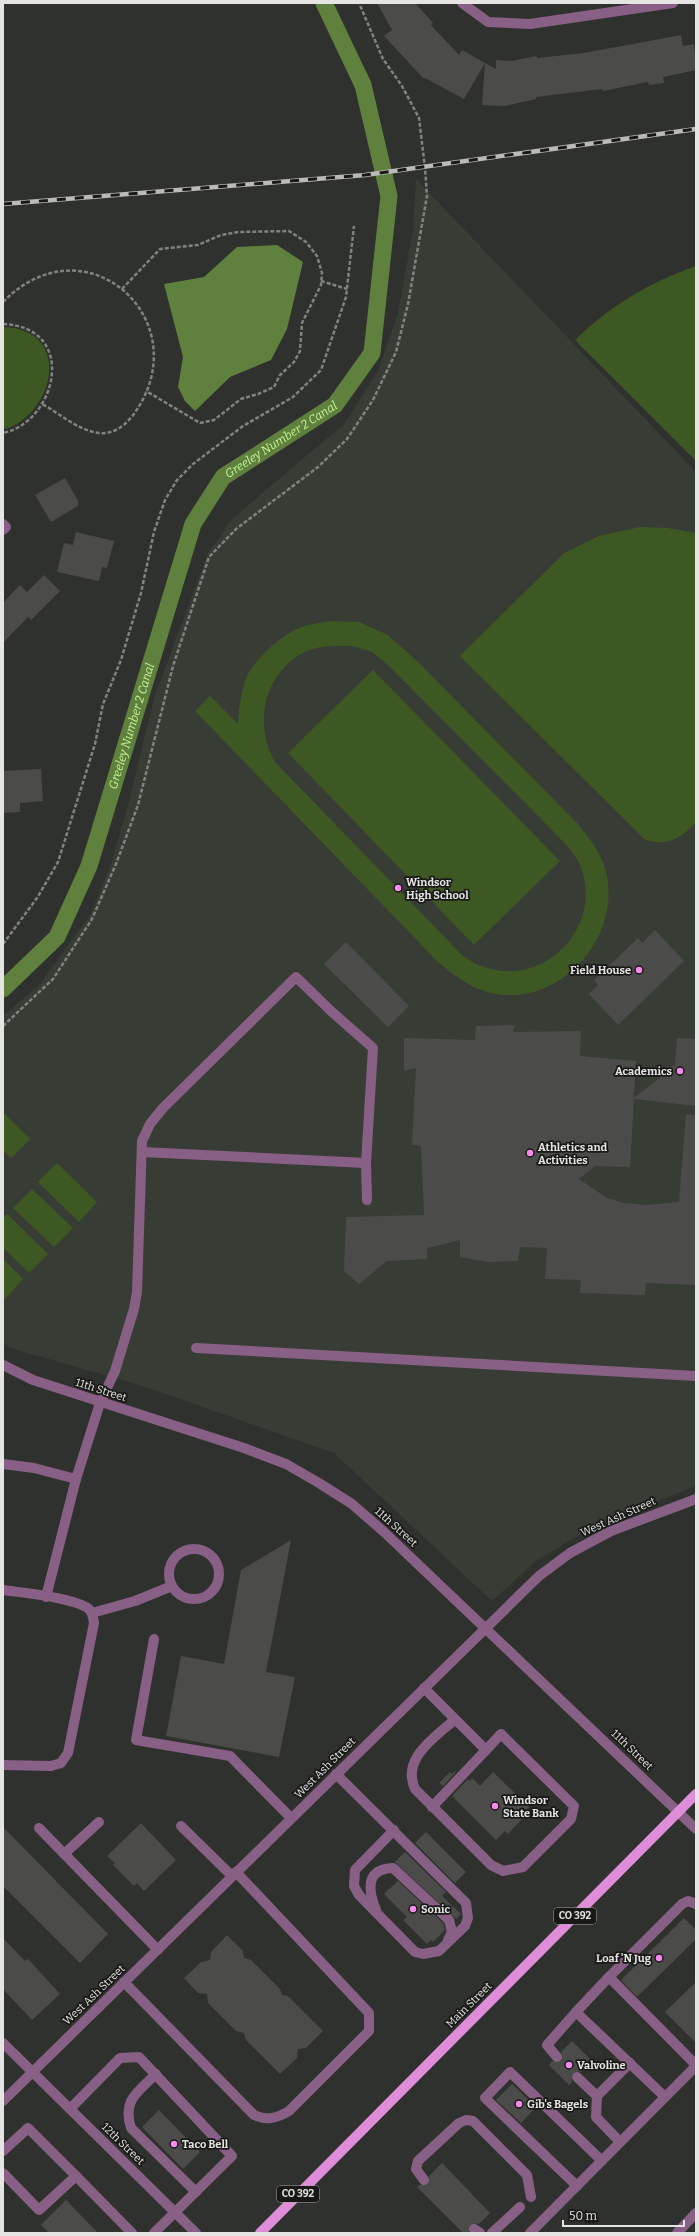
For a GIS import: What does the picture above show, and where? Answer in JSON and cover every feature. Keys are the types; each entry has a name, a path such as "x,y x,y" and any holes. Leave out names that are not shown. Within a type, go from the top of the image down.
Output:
{"main road":[{"name":"Main Street","path":"260,2233 696,1794"}],"street":[{"path":"462,3 488,22 530,24 673,3"},
{"path":"46,1597 76,1480 100,1403 115,1371 135,1303 144,1135 157,1115 296,976 332,1012 373,1048 366,1163 367,1200"},
{"path":"142,1152 366,1163"},
{"path":"196,1348 696,1376"},
{"name":"11th Street","path":"3,1366 33,1380 100,1403 244,1448 286,1464 319,1482 352,1504 383,1530 696,1829"},
{"path":"6,1462 76,1480"},
{"name":"West Ash Street","path":"3,2101 538,1576 570,1553 611,1531 696,1498"},
{"path":"192,1549 201,1550 215,1560 219,1577 217,1585 206,1596 198,1599 183,1597 172,1586 169,1571 171,1563 184,1551 192,1549"},
{"path":"92,1613 135,1601 172,1586"},
{"path":"3,1590 46,1597 87,1607 92,1613 94,1623 68,1753 61,1763 51,1766 3,1765"},
{"path":"154,1639 136,1740 230,1756 291,1818"},
{"path":"424,1688 486,1750"},
{"path":"432,1807 501,1734 574,1806 571,1819 523,1867 503,1871 491,1865 432,1807 415,1789 411,1779 411,1767 419,1753 455,1719"},
{"path":"336,1774 394,1830 466,1903 468,1918 465,1926 439,1951 424,1954 415,1952 359,1895 354,1886 353,1876 355,1870 394,1830"},
{"path":"64,1854 99,1822"},
{"path":"124,1982 254,2115 270,2119 280,2117 290,2111 369,2031 368,2013 234,1874 180,1826"},
{"path":"39,1828 158,1950"},
{"path":"377,1914 370,1889 372,1878 381,1869 393,1868 449,1920 452,1932 439,1951"},
{"path":"557,2057 547,2045 576,2012 682,1904 688,1901 696,1904"},
{"path":"530,2233 696,2065 609,1977"},
{"path":"576,2012 665,2098"},
{"name":"12th Street","path":"3,2043 196,2233"},
{"path":"70,2109 120,2058 139,2057 232,2156 154,2233"},
{"path":"620,2142 596,2117 597,2096 630,2063"},
{"path":"577,2186 485,2098 510,2072 602,2161"},
{"path":"156,2074 132,2098 128,2105 131,2128 196,2192"},
{"path":"577,2077 597,2096"},
{"path":"424,2180 416,2169 418,2161 459,2123 466,2120 473,2121 527,2175 530,2197"},
{"path":"3,2151 28,2128 132,2233"},
{"path":"3,2173 39,2210 76,2176"},
{"path":"492,2233 520,2207"},
{"path":"677,2233 696,2213"}],"path":[{"path":"3,1026 53,979 92,919 110,878 138,805 173,666 209,557 236,529 318,467 347,439 373,400 396,352 408,304 427,196 425,168 418,118 402,86 383,59 359,3"},
{"path":"3,944 37,898 58,862 92,751 103,704 121,660 134,615 154,532 165,500 178,480 193,464 243,426 293,397 321,370 347,289 354,226"},
{"path":"122,290 160,249 198,245 222,235 238,232 288,231 306,242 317,256 322,273 321,281 302,322 300,351 294,362 280,375 274,387 241,399 214,420 200,423 146,391"},
{"path":"3,302 24,283 53,272 70,271 90,273 108,279 122,290 141,310 149,326 152,359 146,391 131,418 121,427 100,433 90,432 42,404"},
{"path":"321,281 347,289"},
{"path":"3,324 32,329 41,337 48,347 53,369 51,381 42,404 26,422 3,433"}],"shaded area":[{"name":"Windsor High School","path":"416,179 696,472 696,1486 591,1528 536,1561 492,1601 334,1453 143,1386 10,1348 3,1342 3,1016 40,984 90,915 112,861 130,798 154,698 208,553 232,519 344,424 378,371 398,313 413,230"},
{"path":"277,245 303,262 287,329 271,360 230,377 195,411 185,401 178,387 183,357 164,284 204,277 237,247"},
{"path":"696,266 696,461 575,340 616,306 631,296 663,279"},
{"path":"3,327 25,331 40,341 47,355 49,372 45,389 36,406 23,420 6,429 3,426"},
{"path":"640,527 668,528 696,533 696,822 685,833 667,842 652,842 644,839 460,656 564,553 599,536"},
{"path":"329,621 359,622 388,635 418,662 578,824 596,849 604,865 608,889 607,912 599,934 587,954 571,972 552,985 530,993 506,995 496,994 478,989 453,974 438,962 195,711 210,696 238,724 241,700 247,676 262,655 292,631","holes":["352,646 372,652 386,663 551,829 567,846 580,865 585,887 584,908 578,928 566,945 550,959 531,968 510,971 488,968 463,956 275,762 268,746 264,730 264,714 267,698 273,683 282,670 294,659 309,650 319,647"]},
{"path":"373,670 560,861 474,945 288,753"},
{"path":"3,1112 30,1139 11,1158 3,1150"},
{"path":"57,1163 97,1202 79,1222 38,1182"},
{"path":"32,1189 73,1228 54,1247 13,1208"},
{"path":"7,1214 48,1254 29,1273 3,1248 3,1218"},
{"path":"3,1259 23,1279 5,1299 3,1297"}],"building":[{"path":"377,3 415,3 433,23 431,25 459,55 462,50 485,63 464,99 425,78 424,79 384,36 392,30"},
{"path":"681,35 683,46 694,44 696,70 663,77 664,83 649,85 648,82 603,91 602,89 536,97 536,99 505,106 482,105 485,63 496,69 496,60 512,61 537,56 537,58 584,53"},
{"path":"65,478 78,501 78,506 51,522 35,495"},
{"path":"76,532 114,541 107,568 102,567 99,581 57,572 64,543 73,545"},
{"path":"44,575 60,591 31,620 28,617 3,643 3,603 20,585 27,592"},
{"path":"41,769 43,801 20,803 20,812 3,813 3,771"},
{"name":"Field House","path":"655,930 684,961 618,1025 589,994 598,985 594,980 638,938 642,943"},
{"path":"346,942 409,1006 388,1027 324,964"},
{"name":"Athletics and Activities","path":"515,1025 513,1032 581,1031 580,1056 636,1061 634,1098 663,1075 666,1068 675,1065 677,1038 696,1039 696,1106 634,1099 630,1167 595,1166 579,1179 607,1198 624,1203 646,1205 679,1202 686,1114 696,1115 696,1285 646,1283 645,1295 580,1293 581,1280 545,1279 547,1248 520,1247 518,1261 488,1262 460,1257 460,1240 427,1248 427,1259 387,1261 359,1284 344,1271 346,1217 424,1215 421,1146 412,1145 416,1068 404,1071 404,1038 475,1040 476,1026"},
{"path":"291,1540 266,1672 295,1677 279,1757 166,1736 181,1656 224,1664 241,1570"},
{"path":"455,1771 456,1772 443,1786 439,1783 450,1772 452,1774"},
{"name":"Windsor State Bank","path":"493,1772 529,1807 520,1816 522,1819 508,1834 505,1831 496,1840 452,1796 468,1779 470,1781 472,1778 480,1786"},
{"path":"141,1823 176,1860 144,1891 137,1883 134,1886 113,1865 115,1863 107,1856"},
{"path":"3,1827 108,1934 80,1963 3,1886"},
{"path":"426,1832 466,1872 455,1883 415,1843"},
{"path":"405,1852 446,1892 442,1896 461,1914 456,1919 395,1862"},
{"path":"398,1881 443,1923 445,1930 433,1942 431,1940 427,1944 403,1920 407,1917 384,1894"},
{"path":"684,1918 696,1930 696,1939 637,1997 621,1980"},
{"path":"227,1935 243,1951 244,1958 251,1960 280,1989 282,1995 288,1996 323,2031 306,2048 298,2049 297,2058 280,2074 246,2040 244,2033 236,2031 208,2003 207,1994 198,1993 184,1978 201,1962 210,1960 211,1952"},
{"path":"3,1938 25,1961 28,1959 60,1994 32,2020 3,1989"},
{"path":"696,1982 696,2043 665,2012"},
{"path":"572,2041 592,2061 581,2072 573,2072 571,2076 572,2082 569,2085 549,2065 552,2061 558,2063 561,2062 563,2056 561,2052"},
{"path":"512,2084 536,2107 521,2123 496,2100"},
{"path":"159,2110 200,2152 183,2169 142,2127"},
{"path":"442,2163 490,2213 479,2224 474,2223 469,2225 469,2233 463,2233 417,2187 420,2185 428,2185 430,2180 429,2176"},
{"path":"66,2200 98,2233 49,2233 41,2225"}],"waterway":[{"name":"Greeley Number 2 Canal","path":"3,989 57,937 89,866 193,524 223,477 335,405 372,353 389,196 363,85 324,3"}],"tunnel":[{"path":"557,2057 577,2077"},
{"path":"424,2180 474,2229"}],"railway":[{"path":"3,204 365,175 696,129"}],"place":[{"name":"Windsor High School","path":"398,888"},
{"name":"Field House","path":"639,970"},
{"name":"Academics","path":"680,1071"},
{"name":"Athletics and Activities","path":"530,1153"},
{"name":"Windsor State Bank","path":"495,1806"},
{"name":"Sonic","path":"413,1909"},
{"name":"Loaf 'N Jug","path":"659,1958"},
{"name":"Valvoline","path":"569,2065"},
{"name":"Gib's Bagels","path":"519,2104"},
{"name":"Taco Bell","path":"174,2144"}]}
